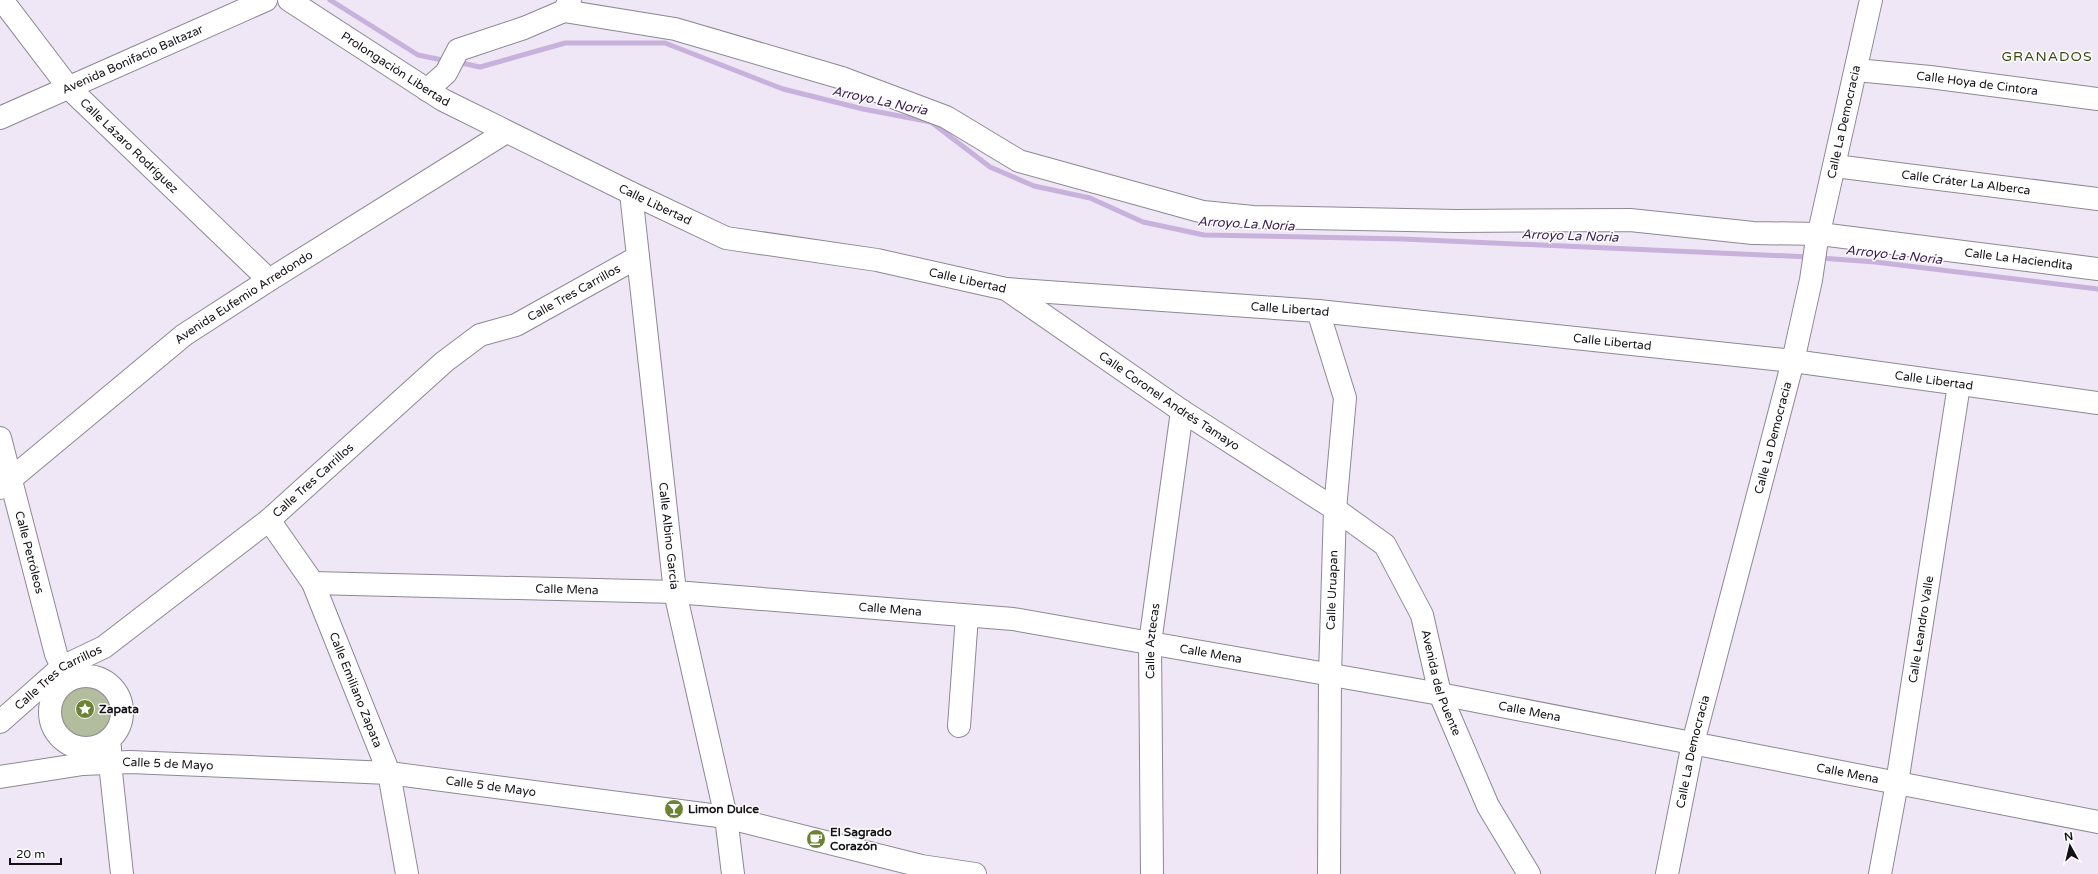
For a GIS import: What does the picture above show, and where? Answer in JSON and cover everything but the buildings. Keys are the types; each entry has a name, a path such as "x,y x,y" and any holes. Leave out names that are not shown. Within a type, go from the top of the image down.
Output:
{"street":[{"name":"Calle Lázaro Rodríguez","path":"2,0 69,88 269,280"},
{"name":"Avenida Bonifacio Baltazar","path":"0,118 266,0"},
{"name":"Prolongación Libertad","path":"289,0 443,100 506,132"},
{"name":"Calle La Democracia","path":"1667,874 1693,743 1793,361 1856,70 1867,2"},
{"path":"427,90 446,73 458,50 524,28 567,5"},
{"name":"Calle La Haciendita","path":"567,5 675,29 842,78 946,117 1018,161 1203,212 1253,216 1448,220 1630,220 2098,269"},
{"name":"Calle Hoya de Cintora","path":"1856,70 1930,77 2098,99"},
{"name":"Avenida Eufemio Arredondo","path":"5,483 184,335 506,132"},
{"name":"Calle Libertad","path":"506,132 631,194 726,238 877,260 1006,289 1318,311 1793,361 2098,403"},
{"name":"Calle Cráter La Alberca","path":"1835,166 2098,199"},
{"name":"Calle Albino García","path":"631,194 675,592 726,817 734,874"},
{"name":"Calle Tres Carrillos","path":"0,722 62,667 104,647 269,520 444,362 480,335 516,325 638,257"},
{"name":"Calle Coronel Andrés Tamayo","path":"1006,289 1182,411 1335,508"},
{"name":"Calle Uruapan","path":"1318,311 1345,398 1335,508 1330,675 1329,874"},
{"name":"Calle Leandro Valle","path":"1880,874 1897,783 1959,385"},
{"name":"Calle Aztecas","path":"1152,874 1150,643 1182,411"},
{"name":"Calle Petróleos","path":"0,438 5,483 56,654 62,667"},
{"name":"Avenida del Puente","path":"1335,508 1385,545 1422,615 1440,694 1488,806 1529,874"},
{"name":"Calle Emiliano Zapata","path":"269,520 312,583 389,773 407,874"},
{"name":"Calle Mena","path":"312,583 675,592 1013,619 1440,694 2098,822"},
{"path":"959,726 967,616"},
{"path":"94,678 104,647"},
{"path":"80,747 92,747 104,743 113,736 119,726 122,714 121,702 116,691 94,678 62,667 58,689 50,703 50,715 53,727 59,737 69,744 80,747 110,763"},
{"path":"58,689 74,678 94,678"},
{"path":"113,736 110,763 122,874"},
{"name":"Calle 5 de Mayo","path":"0,777 83,764 110,763 260,766 389,773 726,817 921,866 976,874"}],"green space":[{"path":"80,684 92,684 102,688 110,696 114,706 114,718 110,728 102,736 92,740 80,740 70,736 62,728 58,718 58,706 62,696 70,688"}],"waterway":[{"name":"Arroyo La Noria","path":"330,0 418,55 447,61"},
{"name":"Arroyo La Noria","path":"457,62 480,67 565,43 665,43 783,89 863,109 931,122 990,167 1034,186 1090,198 1143,222 1204,235 1403,239 1810,257"},
{"name":"Arroyo La Noria","path":"1820,258 1875,262 2098,289"}],"place":[{"name":"Zapata","path":"85,709"},
{"name":"Limon Dulce","path":"674,809"},
{"name":"El Sagrado Corazón","path":"816,839"}],"district":[{"name":"GRANADOS","path":"2047,56"}]}
